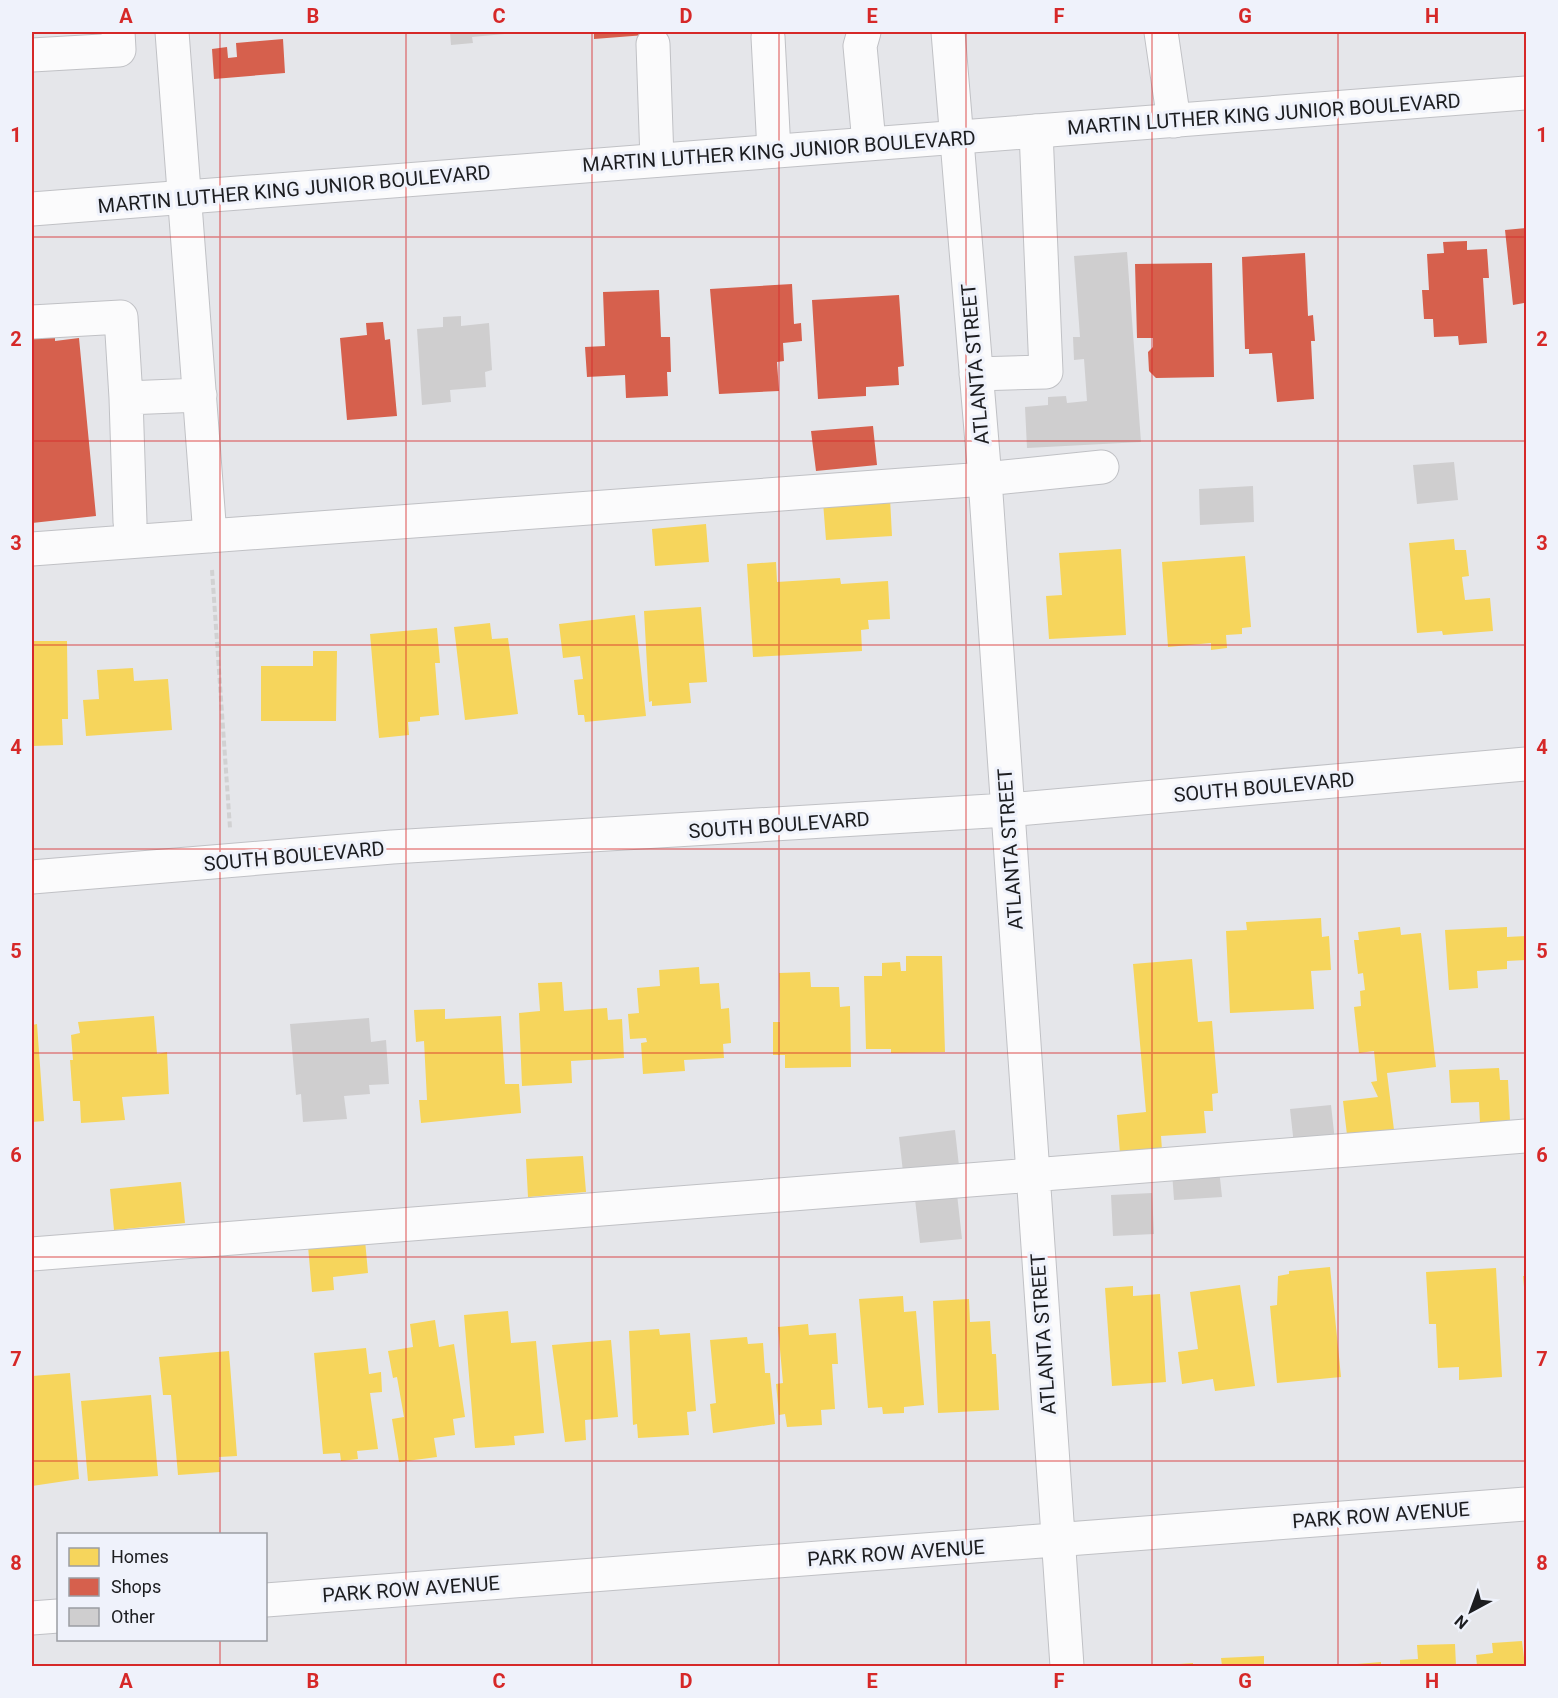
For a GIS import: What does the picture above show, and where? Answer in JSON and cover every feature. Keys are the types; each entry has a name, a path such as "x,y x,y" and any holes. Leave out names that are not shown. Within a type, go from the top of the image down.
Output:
{"street":[{"path":"32,55 119,50 118,32"},
{"path":"172,32 210,536"},
{"name":"ATLANTA STREET","path":"948,32 985,479 1067,1666"},
{"path":"1161,32 1174,121"},
{"path":"768,37 774,151"},
{"path":"862,39 869,143"},
{"path":"653,44 657,160"},
{"name":"MARTIN LUTHER KING JUNIOR BOULEVARD","path":"32,209 1527,93"},
{"path":"976,374 1046,372 1036,131"},
{"path":"32,322 121,317 130,522"},
{"path":"126,398 200,395"},
{"path":"32,549 985,479 1102,467"},
{"name":"SOUTH BOULEVARD","path":"32,877 392,847 1007,810 1527,764"},
{"path":"32,1254 1032,1173 1527,1136"},
{"name":"PARK ROW AVENUE","path":"267,1600 1527,1504"},
{"path":"32,1618 57,1616"}],"path":[{"path":"210,536 232,861"}],"building: Homes":[{"path":"890,498 892,536 826,540 823,502"},
{"path":"706,524 709,562 655,566 652,529"},
{"path":"1454,539 1455,550 1466,550 1469,576 1462,577 1465,600 1490,598 1493,631 1443,635 1442,631 1417,633 1409,543"},
{"path":"1121,549 1126,635 1049,639 1046,596 1062,595 1059,553"},
{"path":"1245,556 1251,627 1242,628 1242,634 1226,635 1227,648 1211,650 1211,643 1168,647 1162,562"},
{"path":"776,562 777,582 840,578 841,584 888,581 890,619 868,620 869,629 861,630 862,651 753,657 747,564"},
{"path":"701,607 707,682 689,683 691,703 652,706 652,701 649,702 644,611"},
{"path":"635,615 646,716 585,722 584,715 578,715 574,680 583,679 580,656 563,658 559,624"},
{"path":"490,623 492,639 508,638 518,714 465,720 454,627"},
{"path":"437,628 440,663 435,663 439,715 420,717 420,721 408,722 409,735 379,738 370,634"},
{"path":"32,641 67,641 68,719 62,719 63,745 32,746"},
{"path":"313,651 337,651 336,721 261,721 261,666 313,666"},
{"path":"133,668 134,681 168,679 172,730 86,736 83,700 99,699 97,670"},
{"path":"1321,918 1322,937 1329,936 1331,970 1311,971 1314,1009 1230,1013 1226,931 1247,930 1246,922"},
{"path":"1400,927 1401,935 1421,933 1436,1067 1387,1073 1394,1130 1347,1135 1343,1101 1378,1097 1371,1082 1377,1081 1374,1051 1359,1053 1354,1007 1361,1006 1360,991 1365,990 1363,973 1358,974 1354,940 1359,940 1358,932"},
{"path":"1507,927 1507,937 1526,936 1526,960 1507,961 1507,969 1477,971 1478,988 1449,990 1445,930"},
{"path":"906,956 942,956 945,1052 891,1053 891,1049 866,1049 864,976 882,976 882,963 900,962 901,971 906,971"},
{"path":"1192,959 1198,1022 1212,1021 1218,1093 1212,1094 1213,1111 1204,1111 1206,1133 1161,1136 1162,1150 1120,1154 1117,1115 1146,1112 1133,964"},
{"path":"699,967 700,984 719,983 721,1009 729,1008 731,1043 723,1044 724,1058 684,1060 685,1071 643,1074 641,1043 647,1042 646,1038 630,1039 628,1014 639,1013 637,988 660,986 659,970"},
{"path":"810,972 811,987 839,987 840,1007 850,1006 851,1067 785,1068 785,1055 773,1055 773,1022 780,1022 779,973"},
{"path":"562,982 564,1011 607,1008 608,1020 622,1019 624,1058 571,1061 572,1083 522,1086 519,1013 540,1011 538,983"},
{"path":"445,1009 445,1019 501,1016 505,1084 519,1084 521,1113 421,1123 419,1100 427,1100 424,1041 416,1042 414,1010"},
{"path":"154,1016 157,1054 167,1052 169,1094 122,1097 125,1120 81,1123 80,1101 73,1101 70,1060 73,1060 71,1035 80,1033 78,1022"},
{"path":"37,1024 44,1121 32,1122 32,1025"},
{"path":"1499,1068 1500,1080 1508,1080 1510,1121 1480,1123 1479,1102 1451,1103 1449,1070"},
{"path":"583,1156 586,1192 528,1197 526,1159"},
{"path":"181,1182 185,1223 114,1230 110,1189"},
{"path":"365,1240 368,1273 333,1277 334,1290 312,1292 308,1246"},
{"path":"1330,1267 1341,1377 1277,1383 1270,1306 1277,1305 1278,1276 1289,1274 1289,1271"},
{"path":"1496,1268 1502,1377 1459,1380 1459,1367 1438,1368 1436,1324 1429,1324 1426,1272"},
{"path":"1523,1276 1526,1276 1526,1298 1525,1298"},
{"path":"1240,1285 1255,1386 1215,1391 1213,1379 1182,1384 1178,1352 1198,1349 1190,1292"},
{"path":"1133,1286 1133,1296 1160,1294 1166,1382 1112,1386 1105,1288"},
{"path":"903,1296 904,1312 916,1311 924,1405 904,1407 904,1413 883,1414 882,1407 868,1408 859,1299"},
{"path":"969,1299 970,1322 990,1321 992,1354 996,1354 999,1410 938,1413 933,1301"},
{"path":"508,1311 511,1343 536,1341 544,1433 514,1436 515,1445 475,1448 464,1315"},
{"path":"435,1320 439,1347 454,1344 465,1417 453,1419 455,1435 434,1438 437,1457 399,1462 392,1419 404,1417 397,1377 393,1378 388,1351 413,1347 410,1324"},
{"path":"808,1324 809,1335 836,1333 838,1364 832,1364 835,1409 821,1410 822,1425 787,1427 785,1414 779,1415 776,1384 783,1383 778,1327"},
{"path":"659,1329 660,1335 690,1333 696,1411 687,1412 689,1435 638,1438 637,1424 633,1425 629,1331"},
{"path":"747,1337 748,1344 763,1343 765,1373 770,1373 775,1424 713,1433 710,1404 716,1403 710,1340"},
{"path":"611,1340 618,1417 585,1420 586,1440 565,1442 552,1345"},
{"path":"366,1348 369,1374 381,1372 382,1392 370,1393 378,1449 357,1451 358,1459 341,1461 340,1453 323,1454 314,1353"},
{"path":"229,1351 237,1456 219,1457 220,1472 178,1475 171,1395 163,1395 159,1357"},
{"path":"70,1373 79,1479 32,1486 32,1376"},
{"path":"151,1395 158,1476 88,1481 81,1401"},
{"path":"1522,1641 1525,1666 1477,1666 1476,1655 1493,1653 1492,1643"},
{"path":"1455,1644 1456,1666 1400,1666 1400,1660 1418,1659 1417,1645"},
{"path":"1264,1656 1264,1666 1222,1666 1221,1658"},
{"path":"1381,1662 1381,1666 1345,1666 1345,1665"},
{"path":"1193,1663 1193,1666 1166,1666 1166,1665"}],"building: Shops":[{"path":"594,32 671,32 671,33 594,39"},
{"path":"283,39 285,73 214,79 212,49 227,47 228,58 237,57 236,43"},
{"path":"1526,228 1525,308 1524,303 1513,305 1505,230"},
{"path":"1467,241 1467,250 1487,249 1489,278 1483,278 1487,343 1459,345 1458,336 1434,337 1433,319 1424,319 1422,290 1429,290 1427,254 1444,253 1443,242"},
{"path":"1305,253 1308,316 1313,315 1315,341 1311,341 1314,399 1277,402 1272,353 1249,354 1249,349 1245,349 1242,257"},
{"path":"1212,263 1214,377 1156,378 1149,371 1148,352 1153,347 1153,338 1137,338 1135,264"},
{"path":"792,284 794,324 801,323 802,341 783,343 784,361 777,362 779,391 719,394 710,289"},
{"path":"659,290 661,337 670,337 671,372 667,372 668,396 626,398 625,375 587,377 585,347 605,346 603,292"},
{"path":"899,295 904,366 898,367 899,385 866,387 866,396 818,399 812,300"},
{"path":"383,322 385,340 390,339 397,416 347,420 340,338 367,335 366,323"},
{"path":"55,334 55,341 79,338 96,516 32,523 32,336"},
{"path":"873,426 877,465 816,471 811,431"}],"building: Other":[{"path":"450,32 516,33 472,37 473,43 451,45"},
{"path":"1127,252 1141,442 1027,448 1025,407 1048,405 1048,397 1066,396 1067,403 1087,401 1084,359 1074,360 1073,337 1080,337 1074,256"},
{"path":"461,316 461,326 489,323 492,370 485,372 486,387 450,390 451,402 422,405 417,329 443,327 443,317"},
{"path":"1454,462 1458,500 1417,504 1413,465"},
{"path":"1253,486 1254,522 1200,525 1199,489"},
{"path":"369,1018 371,1042 386,1040 389,1084 369,1085 370,1094 344,1096 347,1119 303,1122 301,1094 296,1095 290,1024"},
{"path":"1331,1105 1335,1141 1294,1145 1290,1109"},
{"path":"955,1130 959,1166 903,1172 899,1137"},
{"path":"1219,1169 1222,1197 1174,1200 1172,1172"},
{"path":"1152,1193 1154,1234 1113,1236 1111,1195"},
{"path":"957,1194 962,1239 920,1243 915,1199"}]}
